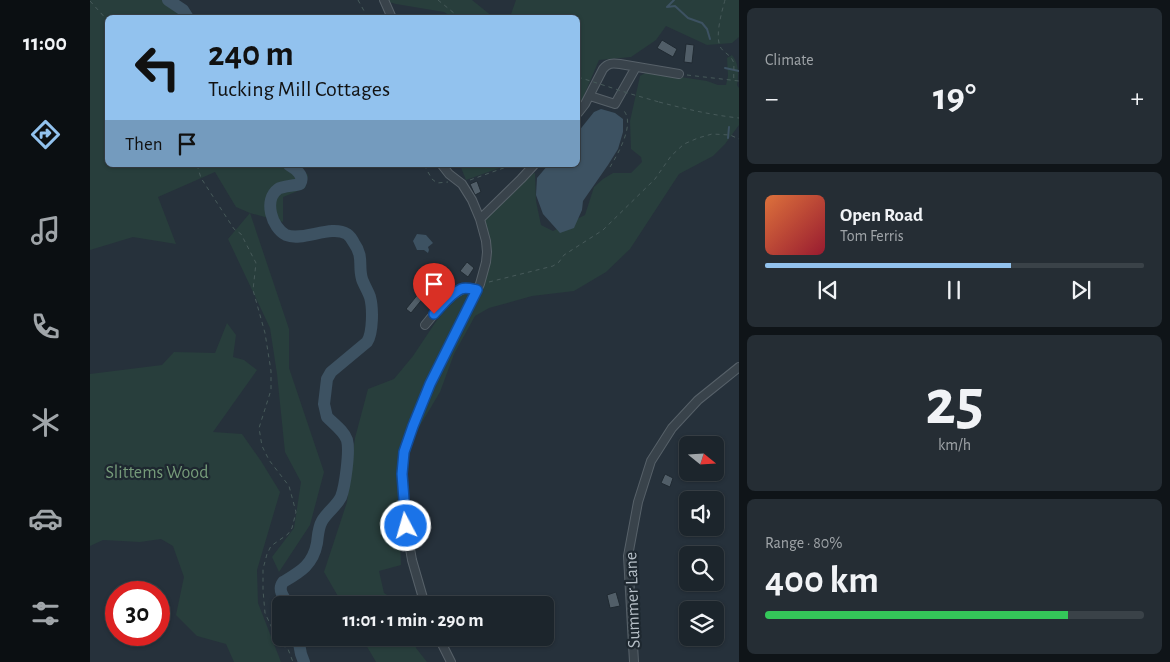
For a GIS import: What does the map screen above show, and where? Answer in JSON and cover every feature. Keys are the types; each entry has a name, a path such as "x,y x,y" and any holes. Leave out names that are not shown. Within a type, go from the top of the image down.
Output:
{"street":[{"path":"384,0 391,15"},
{"path":"580,110 607,65 614,63 678,74"},
{"path":"590,96 615,104 636,67"},
{"path":"422,596 412,560 406,526 402,474 404,452 430,384 478,287 486,262 487,252 486,240 480,219 472,200 462,184 444,167"},
{"path":"480,219 532,167"},
{"path":"425,324 453,294 462,289 478,287"},
{"name":"Summer Lane","path":"634,662 628,556 638,502 651,461 672,428 698,400 739,367"},
{"path":"442,646 451,662"}],"path":[{"path":"358,0 366,15"},
{"path":"438,0 456,15"},
{"path":"725,0 718,42 720,48 733,61 734,80"},
{"path":"90,1 105,18"},
{"path":"678,74 739,81"},
{"path":"580,78 659,102 700,112 739,118"},
{"path":"610,167 624,140 627,127 627,115 624,110 615,104"},
{"path":"478,287 553,266 559,262 564,255 603,230 655,179 671,156 684,144 712,134 730,135 739,139"},
{"path":"198,167 201,178 234,229 241,234 256,262 253,290 265,334 271,371 271,390 259,428 262,446 269,460 290,486 296,512 292,528 288,534 271,546 267,554 263,569 265,613 279,643 288,648 293,662"},
{"path":"425,167 432,179 437,183 448,182"},
{"path":"462,184 507,167"}],"green space":[{"path":"90,0 175,0 191,15 105,15 105,167 298,167 308,175 305,188 283,197 283,222 236,207 215,172 158,197 176,244 133,237 90,250"},
{"path":"382,0 472,0 491,15 449,15 444,12"},
{"path":"516,0 739,0 739,37 732,43 707,45 666,26 656,40 631,57 599,60 580,103 580,15 511,15"},
{"path":"732,55 738,69 739,125 713,156 679,174 630,249 606,272 574,291 532,296 489,308 475,316 454,354 440,392 415,434 407,464 409,508 400,541 401,565 379,571 384,593 388,596 338,596 324,572 347,502 355,438 368,389 394,379 458,294 469,292 483,279 484,222 487,215 528,175 535,173 536,201 541,225 553,231 585,215 594,187 613,173 631,173 642,162 641,157 631,149 630,121 640,76 647,72 726,85 728,76 727,58"},
{"path":"461,167 502,167 466,180"},
{"path":"250,213 289,329 289,368 324,472 310,525 279,572 272,557 294,528 301,482 285,452 270,328 228,239"},
{"name":"Slittems Wood","path":"227,323 236,335 233,357 244,360 257,370 213,432 242,434 280,492 257,570 258,603 272,639 272,646 275,646 281,662 234,662 226,644 197,636 176,615 184,577 173,546 161,539 140,542 103,540 90,546 90,374 162,365 174,352 215,353"},
{"path":"367,646 416,646 427,662 376,662"}],"water":[{"path":"601,109 615,113 623,119 623,132 618,149 583,201 582,210 574,228 560,233 543,214 536,195 537,178 546,167 580,167 580,130 594,112"},
{"path":"417,234 426,235 433,243 428,247 428,253 424,250 417,250 413,241"}],"building":[{"path":"662,40 677,49 673,57 657,48"},
{"path":"686,44 694,45 692,63 684,62"},
{"path":"477,181 481,192 475,195 470,184"},
{"path":"467,262 474,268 468,277 460,271"},
{"path":"438,269 443,273 430,292 424,289"},
{"path":"419,293 424,297 411,313 406,309"},
{"path":"665,474 673,478 670,487 661,483"},
{"path":"616,592 620,606 610,608 607,595"}],"waterway":[{"path":"168,0 183,10 186,15"},
{"path":"674,0 667,7 675,6 688,18 702,23 707,29 710,39"},
{"path":"725,68 739,71"},
{"path":"728,138 729,127"},
{"path":"283,596 281,585 309,562 315,551 321,524 337,504 343,492 348,445 346,437 327,417 324,404 327,379 331,372 367,342 372,314 370,297 361,274 359,253 352,239 347,234 333,231 293,237 281,231 273,220 270,207 273,194 280,188 300,184 301,176 292,167"},
{"path":"300,646 304,662"}],"route":[{"path":"406,526 402,474 404,452 430,384 477,290 468,288 453,294 434,314"}]}
